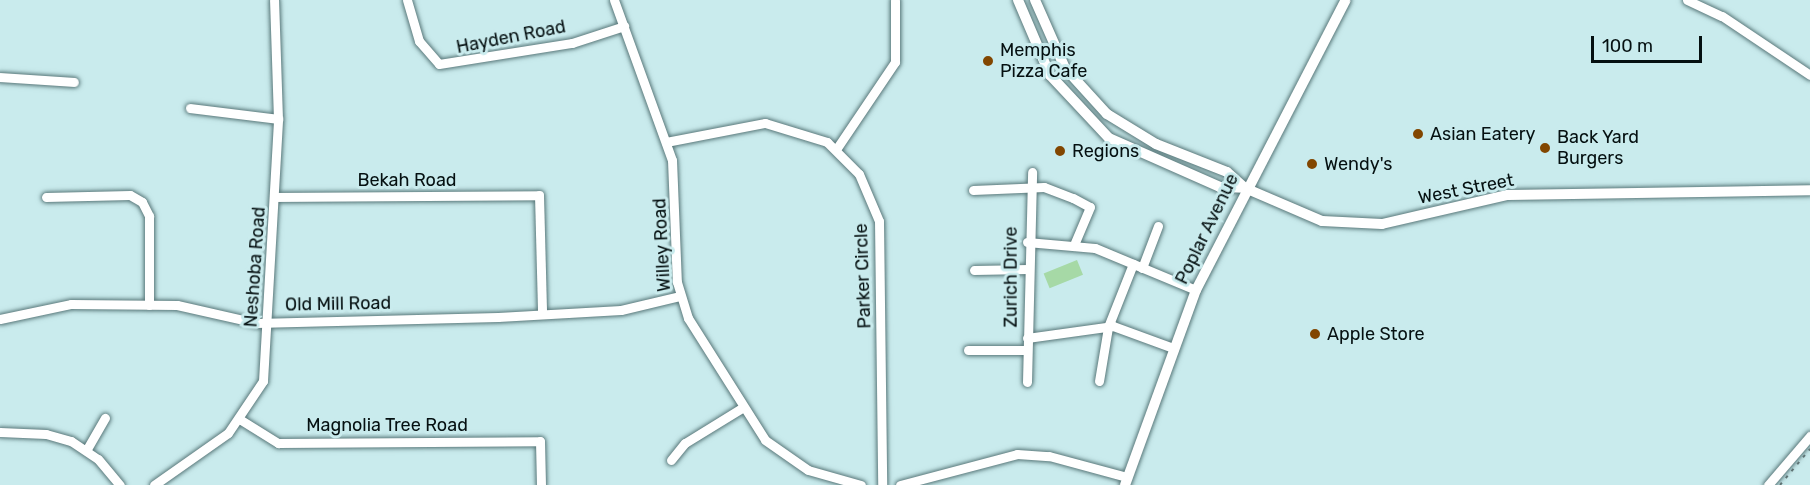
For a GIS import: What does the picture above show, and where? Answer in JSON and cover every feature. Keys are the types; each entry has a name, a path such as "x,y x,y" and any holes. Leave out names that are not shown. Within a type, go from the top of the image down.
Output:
{"main road":[{"path":"1017,0 1050,75 1109,138 1220,187 1245,188"},
{"path":"1035,0 1065,68 1107,114 1156,144 1227,172 1245,188"},
{"name":"Poplar Avenue","path":"1126,481 1196,290 1245,188 1346,0"},
{"name":"West Street","path":"1245,188 1298,212 1354,226 1508,195 1810,190"}],"street":[{"name":"Neshoba Road","path":"154,485 241,420 263,381 276,196 278,119 274,0"},
{"name":"Hayden Road","path":"407,0 418,41 439,64 572,43 624,26"},
{"name":"Willey Road","path":"614,0 666,142 675,181 680,296 742,408 765,440 786,456 821,476 861,485"},
{"path":"837,148 895,62 895,0"},
{"path":"1687,0 1729,20 1810,75"},
{"path":"0,77 74,82"},
{"path":"190,108 278,119"},
{"name":"Parker Circle","path":"666,142 765,123 792,128 837,148 859,174 879,221 882,485"},
{"name":"Zurich Drive","path":"1027,382 1028,190 1032,172"},
{"path":"973,190 1044,188 1090,207 1075,243"},
{"path":"46,196 130,195 142,202 149,216 149,305"},
{"name":"Bekah Road","path":"276,196 539,195 542,313"},
{"path":"1142,268 1158,226"},
{"path":"1027,242 1075,243 1196,290"},
{"path":"1099,381 1108,327 1132,264"},
{"path":"974,270 1028,269"},
{"name":"Old Mill Road","path":"0,319 71,304 149,305 268,322 621,310 680,296"},
{"path":"1027,338 1108,327 1173,348"},
{"path":"968,350 1027,350"},
{"path":"671,460 685,442 742,408"},
{"path":"87,449 105,418"},
{"name":"Magnolia Tree Road","path":"241,420 278,443 540,441 541,485"},
{"path":"0,432 46,434 87,449 120,485"},
{"path":"1768,485 1810,436"},
{"path":"900,485 1017,454 1049,456 1126,481"}],"green space":[{"path":"1077,260 1083,275 1050,288 1044,273"}],"railway":[{"path":"1780,485 1810,449"}],"place":[{"name":"Memphis Pizza Cafe","path":"988,61"},
{"name":"Asian Eatery","path":"1418,134"},
{"name":"Back Yard Burgers","path":"1545,148"},
{"name":"Regions","path":"1060,151"},
{"name":"Wendy's","path":"1312,164"},
{"name":"Apple Store","path":"1315,334"}]}
